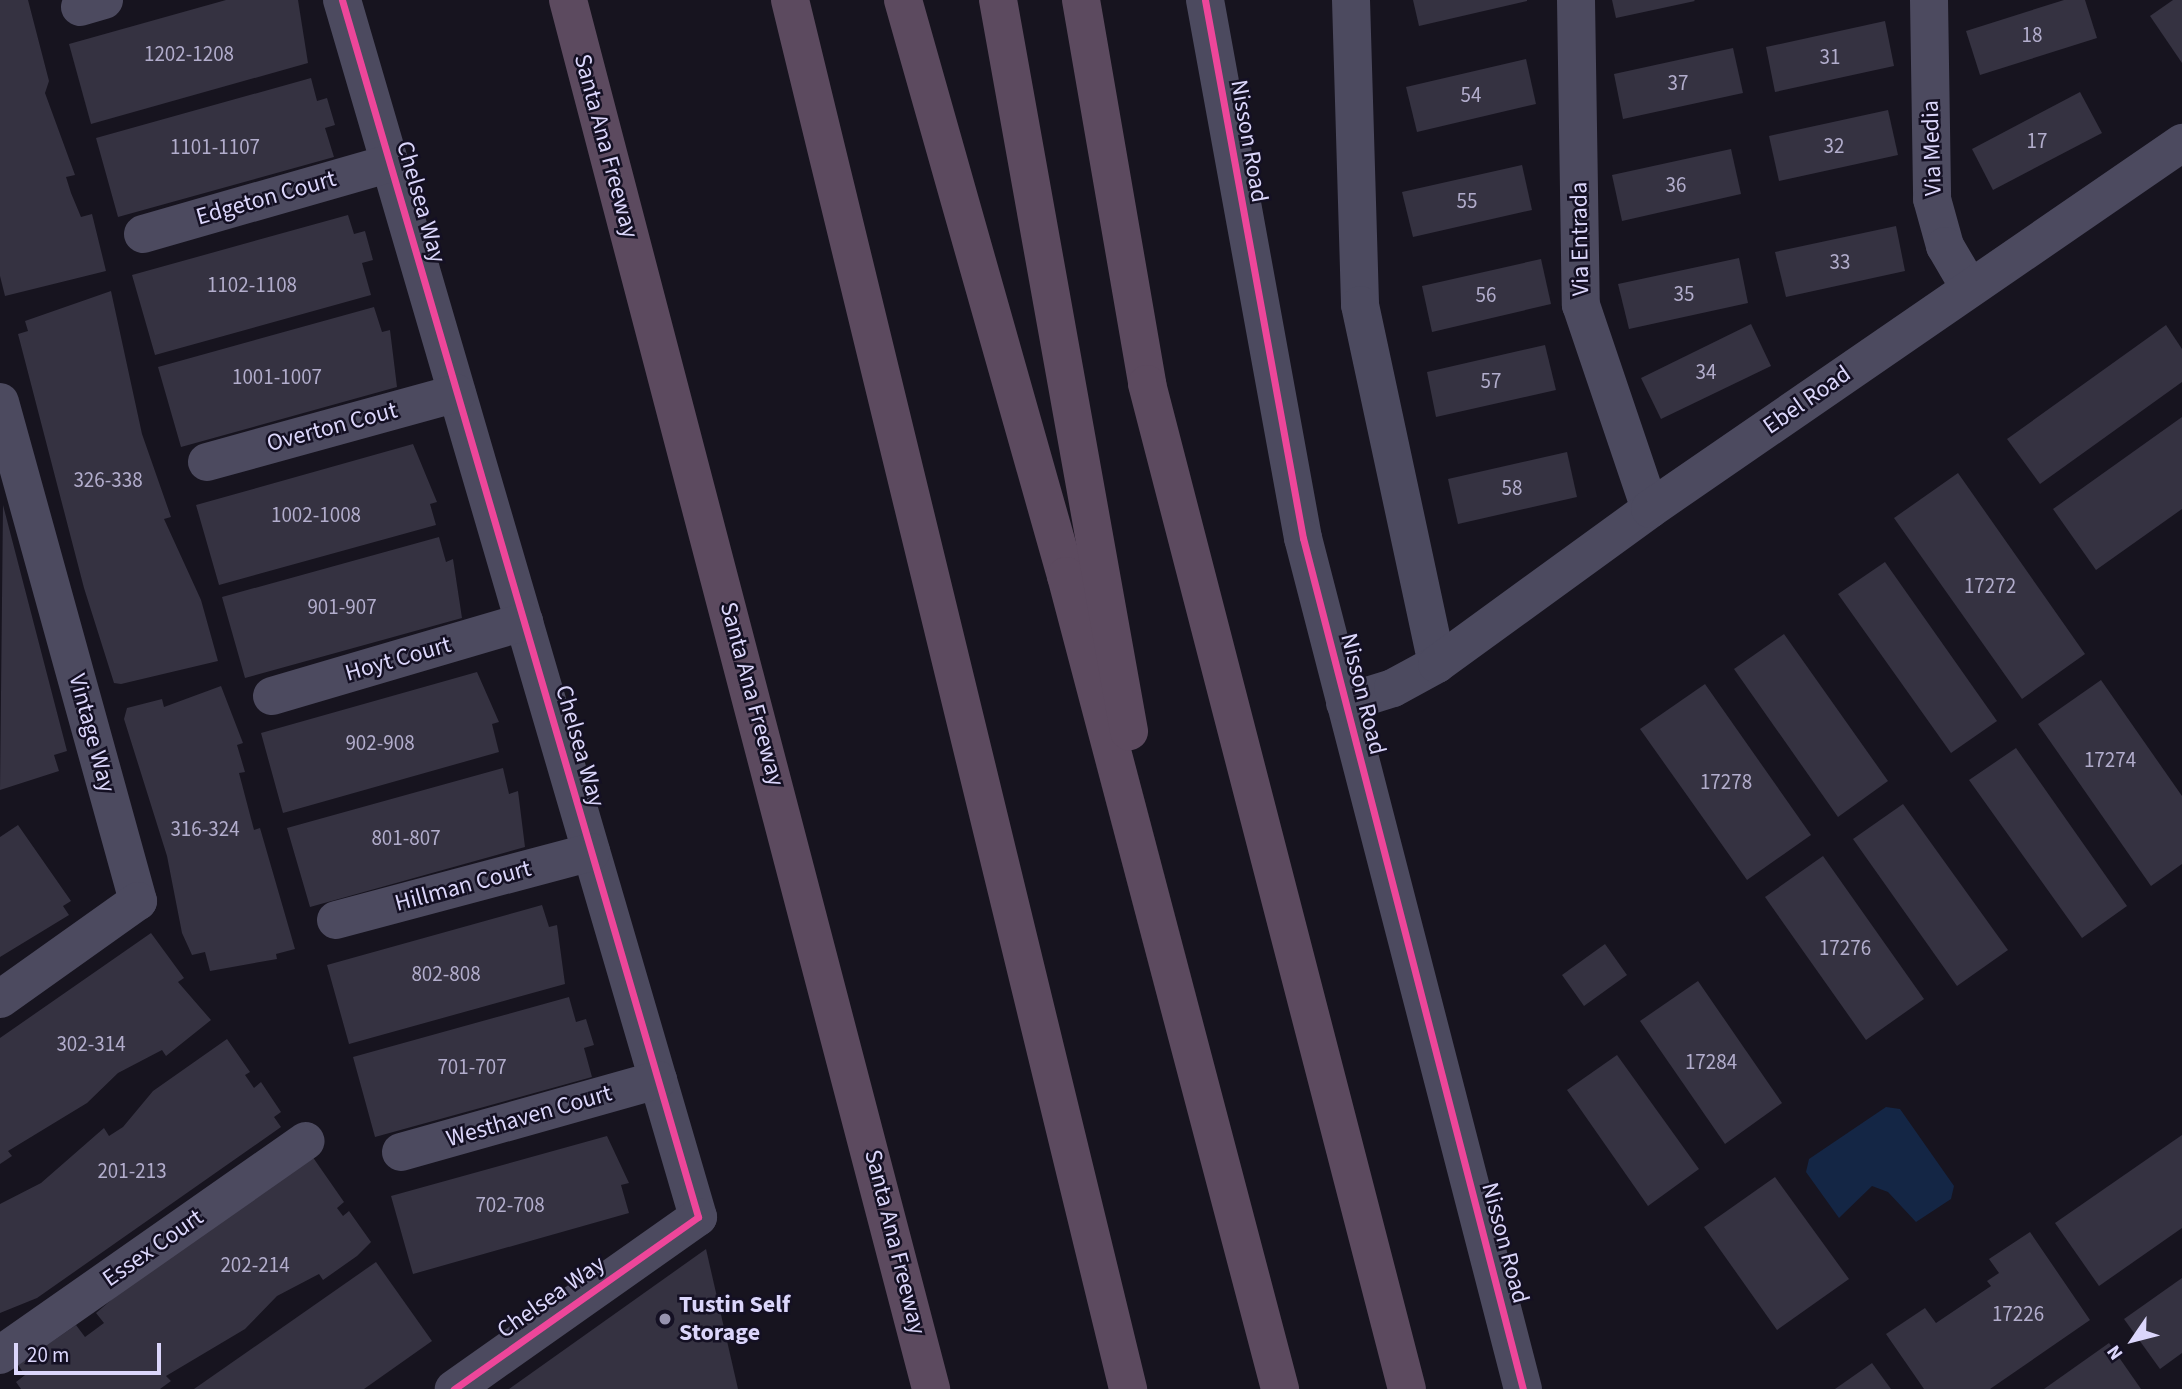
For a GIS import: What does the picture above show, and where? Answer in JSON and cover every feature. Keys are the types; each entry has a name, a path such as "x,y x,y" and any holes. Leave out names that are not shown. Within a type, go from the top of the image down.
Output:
{"highway":[{"name":"Santa Ana Freeway","path":"568,0 931,1389"},
{"path":"790,0 1128,1389"},
{"path":"902,0 1164,948 1280,1389"},
{"path":"998,0 1104,570 1164,948"},
{"path":"1081,0 1147,384 1406,1389"}],"street":[{"name":"Chelsea Way","path":"342,0 698,1217 454,1389"},
{"name":"Nisson Road","path":"1205,0 1273,394 1345,703 1523,1389"},
{"path":"1351,0 1360,305 1437,664"},
{"name":"Via Entrada","path":"1576,0 1581,305 1650,509"},
{"name":"Via Media","path":"1929,0 1932,199 1945,246 1969,287"},
{"name":"Ebel Road","path":"1345,703 1393,688 1437,664 1650,509 2182,143"},
{"name":"Edgeton Court","path":"143,234 390,163"},
{"name":"Overton Cout","path":"207,462 457,393"},
{"name":"Vintage Way","path":"0,402 138,901 0,999"},
{"name":"Hoyt Court","path":"272,696 524,622"},
{"name":"Hillman Court","path":"336,920 591,852"},
{"name":"Westhaven Court","path":"401,1152 658,1080"},
{"name":"Essex Court","path":"0,1354 306,1141"}],"water":[{"path":"1886,1107 1900,1109 1954,1186 1951,1199 1916,1222 1888,1192 1872,1186 1839,1218 1806,1172 1809,1159"}],"building":[{"path":"0,0 28,0 49,81 45,93 75,175 66,177 81,217 92,214 106,271 5,296 0,276"},
{"path":"226,0 298,0 308,63 91,124 69,44"},
{"path":"1413,0 1527,0 1527,1 1419,26"},
{"path":"1612,0 1694,0 1695,1 1616,18"},
{"path":"2064,0 2085,0 2097,38 1980,75 1966,31"},
{"path":"2173,0 2182,0 2182,63 2150,16"},
{"path":"1885,21 1894,66 1775,92 1766,47"},
{"path":"1733,48 1743,93 1623,119 1614,74"},
{"path":"1526,59 1536,104 1417,132 1406,87"},
{"path":"311,78 317,101 327,98 335,125 325,128 334,157 118,217 96,138"},
{"path":"2080,92 2102,133 1993,190 1972,149"},
{"path":"1888,110 1898,155 1779,181 1769,136"},
{"path":"1731,149 1741,194 1622,221 1612,175"},
{"path":"1522,165 1532,210 1413,237 1402,192"},
{"path":"348,215 354,234 365,231 373,260 362,263 371,295 155,355 132,275"},
{"path":"1896,226 1905,271 1786,297 1775,252"},
{"path":"1739,258 1748,303 1629,329 1618,284"},
{"path":"1541,259 1551,304 1432,332 1422,286"},
{"path":"111,291 142,434 171,517 164,519 201,600 218,661 121,684 114,683 84,588 18,334 28,331 25,321"},
{"path":"374,307 382,332 390,330 397,387 181,447 158,367"},
{"path":"1751,324 1771,366 1661,419 1641,378"},
{"path":"2166,325 2182,349 2182,382 2040,484 2007,439"},
{"path":"1545,345 1556,390 1436,417 1427,372"},
{"path":"2182,417 2182,509 2096,570 2053,509"},
{"path":"413,444 437,502 430,504 436,525 219,585 196,505"},
{"path":"1567,452 1577,497 1458,524 1448,479"},
{"path":"1958,473 2085,654 2022,699 1894,518"},
{"path":"3,505 67,751 54,755 59,771 0,790"},
{"path":"439,537 446,562 453,559 462,618 245,678 222,597"},
{"path":"1885,562 1997,721 1951,753 1838,594"},
{"path":"1784,634 1888,781 1838,817 1734,669"},
{"path":"477,672 499,722 492,724 499,752 283,813 261,733"},
{"path":"2101,680 2182,796 2182,864 2151,886 2038,724"},
{"path":"1705,684 1811,835 1747,880 1640,729"},
{"path":"221,686 243,743 237,745 245,772 239,773 254,830 260,828 295,949 276,954 277,959 210,971 205,952 192,955 182,933 167,856 124,719 127,708 162,699 164,707"},
{"path":"2016,748 2127,906 2082,938 1969,780"},
{"path":"503,768 509,794 518,791 525,847 310,907 287,828"},
{"path":"1903,804 2008,950 1957,986 1853,839"},
{"path":"18,825 71,901 63,906 69,915 0,957 0,837"},
{"path":"1823,856 1924,999 1866,1040 1765,897"},
{"path":"542,905 549,927 557,925 565,984 349,1044 327,965"},
{"path":"151,933 184,978 178,982 211,1020 166,1056 162,1050 118,1073 87,1103 8,1151 12,1156 0,1164 0,1038"},
{"path":"1605,944 1627,975 1584,1006 1562,975"},
{"path":"1698,981 1782,1103 1725,1144 1640,1021"},
{"path":"569,997 576,1022 586,1019 594,1045 584,1048 592,1077 375,1137 353,1057"},
{"path":"227,1039 250,1072 245,1075 254,1088 261,1082 281,1112 274,1117 281,1127 37,1298 0,1313 0,1204 41,1183 104,1128 109,1136 123,1127 153,1091"},
{"path":"1617,1055 1699,1169 1648,1206 1567,1090"},
{"path":"2182,1135 2182,1228 2099,1286 2055,1223"},
{"path":"607,1136 629,1183 621,1185 629,1213 413,1274 391,1196"},
{"path":"312,1156 344,1202 337,1208 343,1216 349,1211 371,1242 357,1256 323,1280 319,1274 277,1296 245,1329 166,1376 171,1381 160,1389 21,1389 16,1382 25,1375 18,1365 76,1325 85,1337 104,1323 96,1313 123,1290"},
{"path":"1775,1177 1849,1279 1777,1330 1704,1227"},
{"path":"2030,1232 2090,1320 1990,1389 1924,1389 1886,1334 1925,1308 1936,1323 1991,1286 1987,1281 1999,1273 1989,1259"},
{"name":"Tustin Self Storage","path":"706,1249 738,1389 509,1389"},
{"path":"376,1262 432,1341 364,1389 194,1389"},
{"path":"2182,1278 2182,1353 2160,1369 2124,1319"},
{"path":"2109,1343 2141,1389 2044,1389"},
{"path":"1872,1363 1891,1389 1835,1389"}],"cycle path":[{"path":"342,0 698,1217 454,1389"},
{"path":"1205,0 1303,538 1523,1389"}],"place":[{"name":"Tustin Self Storage","path":"665,1319"}]}
